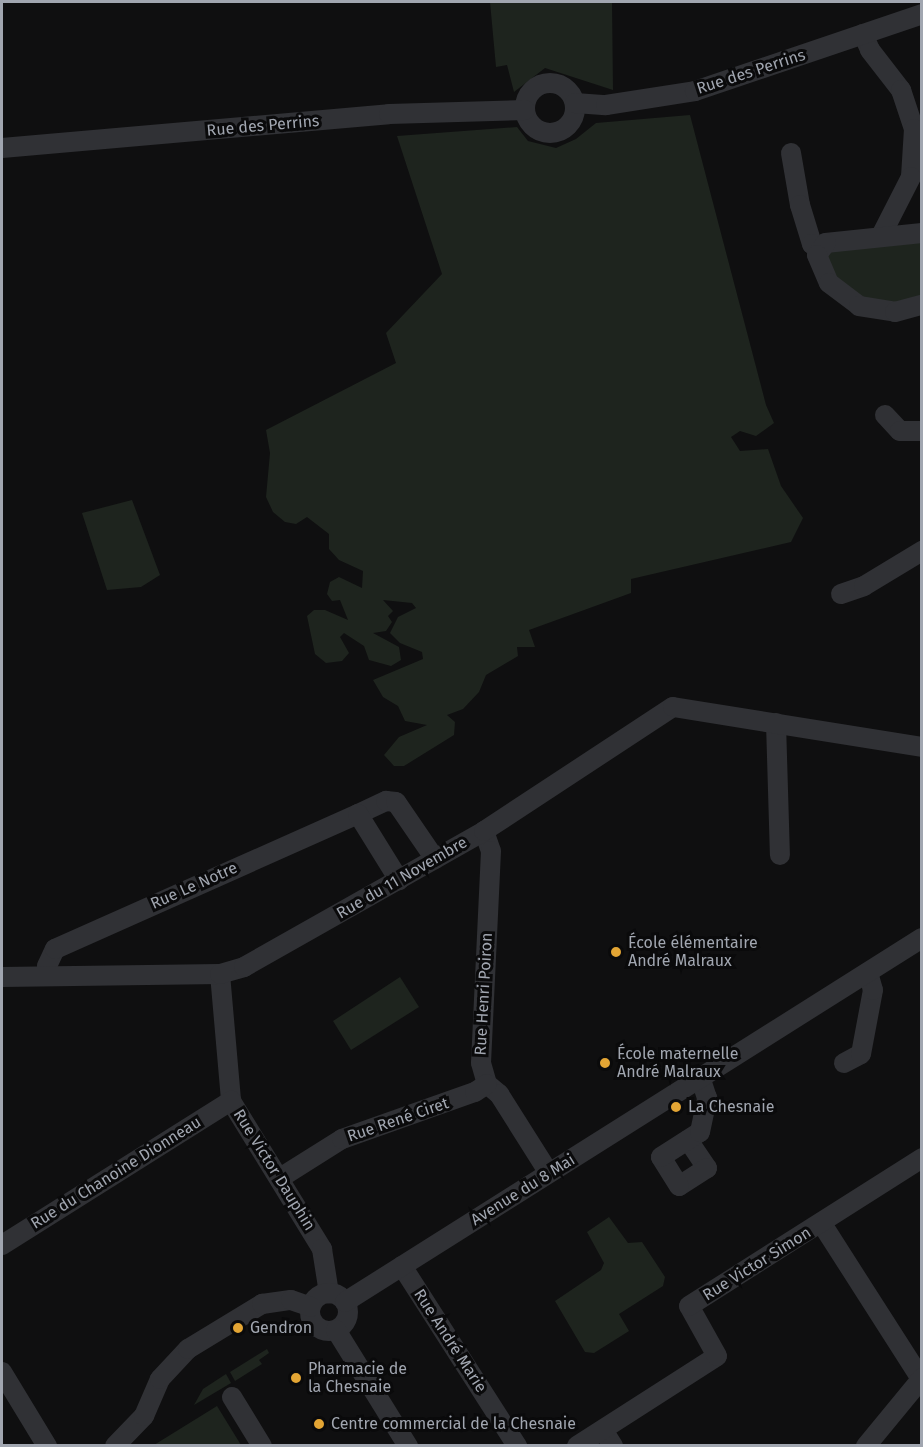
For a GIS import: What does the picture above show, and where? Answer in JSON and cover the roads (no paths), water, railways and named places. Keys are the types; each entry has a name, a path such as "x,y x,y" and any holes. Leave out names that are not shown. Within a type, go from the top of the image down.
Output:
{"street":[{"name":"Rue des Perrins","path":"575,103 606,105 695,91 921,14"},
{"path":"863,34 870,50 916,111 915,150 911,177 881,236"},
{"path":"542,83 560,84 575,103 568,126 554,133 531,125 525,110 529,94 542,83"},
{"name":"Rue des Perrins","path":"2,148 389,114 525,110"},
{"path":"791,153 800,205 812,244 818,249"},
{"path":"921,233 826,243 818,249 817,260 829,283 859,306 895,312 921,305"},
{"path":"885,415 900,431 921,431"},
{"path":"841,594 864,586 921,551"},
{"name":"Rue du 11 Novembre","path":"2,977 220,974 244,967 484,831 673,707 921,747"},
{"path":"776,723 780,855"},
{"name":"Rue Le Notre","path":"48,975 47,966 55,949 386,801 396,802 435,859"},
{"path":"358,814 399,880"},
{"name":"Rue Henri Poiron","path":"484,831 492,851 481,1063 486,1084"},
{"name":"Avenue du 8 Mai","path":"337,1298 402,1266 921,938"},
{"path":"844,1064 861,1054 873,990 868,973"},
{"name":"Rue Victor Dauphin","path":"220,974 231,1101 322,1249 337,1298"},
{"path":"688,1140 700,1132 707,1098 701,1079"},
{"path":"486,1084 499,1094 549,1173"},
{"name":"Rue René Ciret","path":"280,1178 342,1139 476,1092 486,1084"},
{"name":"Rue du Chanoine Dionneau","path":"2,1245 231,1101"},
{"name":"Rue Victor Simon","path":"577,1446 608,1438 717,1356 690,1306 822,1224 921,1158"},
{"path":"822,1224 921,1379 866,1446"},
{"name":"Rue André Marie","path":"402,1266 517,1446"},
{"path":"336,1330 348,1316 337,1298 318,1297 311,1307 311,1318 316,1326 336,1330 408,1446"},
{"path":"115,1446 144,1416 160,1379 188,1349 262,1304 291,1300 311,1307"},
{"path":"2,1372 47,1446"},
{"path":"232,1397 262,1446"}],"place":[{"name":"École élémentaire André Malraux","path":"616,952"},
{"name":"École maternelle André Malraux","path":"605,1063"},
{"name":"La Chesnaie","path":"676,1107"},
{"name":"Gendron","path":"238,1328"},
{"name":"Pharmacie de la Chesnaie","path":"296,1378"},
{"name":"Centre commercial de la Chesnaie","path":"319,1424"}]}
